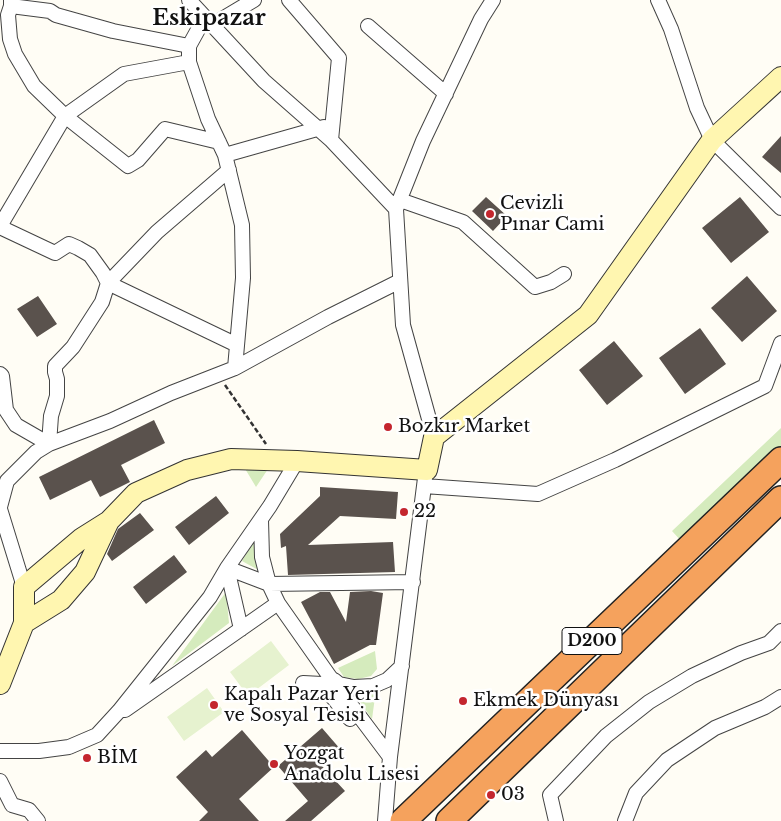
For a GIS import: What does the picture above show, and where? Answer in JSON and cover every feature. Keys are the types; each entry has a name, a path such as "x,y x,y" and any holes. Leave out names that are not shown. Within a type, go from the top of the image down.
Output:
{"highway":[{"name":"D200","path":"403,821 781,460"},
{"name":"D200","path":"449,821 781,499"}],"street":[{"path":"189,0 264,81 331,140 398,205 463,222 535,286 551,282 564,274"},
{"path":"235,368 243,278 242,225 225,155 208,119 189,62 189,46 208,21 254,0"},
{"path":"289,0 339,58 331,140"},
{"path":"385,821 390,757 426,478 434,437 403,325 398,205 423,141 481,19 493,0"},
{"path":"658,0 671,28 697,108 712,140 781,208"},
{"path":"189,46 113,31 56,15 53,5 7,11 10,39 15,54 34,86 65,116 128,166 138,160 165,129 219,142"},
{"path":"368,26 446,94"},
{"path":"189,62 124,74 65,116 3,221 1,229 55,253 69,244 78,248 90,255 108,283 237,345"},
{"path":"434,437 588,315 712,140 781,77"},
{"path":"225,155 332,125"},
{"path":"48,444 58,379 54,372 55,366 73,347 102,302 108,283 157,232 229,170"},
{"path":"0,682 24,622 24,588 0,508 7,481 36,452 48,444 110,421 171,393 218,376 400,281"},
{"path":"24,588 82,538 109,521 136,493 187,470 231,459 288,461 538,494 615,460 765,386 781,343"},
{"path":"0,374 2,376 6,410 16,425 48,444"},
{"path":"0,751 39,751 69,748 97,735 210,597 227,568 261,519 288,461"},
{"path":"261,519 262,557 269,584 278,603 390,757"},
{"path":"24,622 60,600 85,572 109,521"},
{"path":"227,568 269,584 413,582"},
{"path":"227,568 241,629"},
{"path":"110,721 278,603"},
{"path":"556,821 550,795 606,736 649,702 692,676 741,652 769,643 781,631"},
{"path":"330,677 339,684 354,688 372,686 387,680 402,666"},
{"path":"303,683 322,684 356,726 373,734"},
{"path":"625,821 636,794 667,760 715,728 765,707 781,697"},
{"path":"0,781 6,807 29,810 38,821"}],"path":[{"path":"218,376 288,461"}],"green space":[{"path":"781,428 781,448 682,542 672,531"},
{"path":"244,467 268,469 256,487"},
{"path":"255,539 262,572 242,561"},
{"path":"226,592 229,623 172,666"},
{"path":"271,641 289,665 248,696 230,672"},
{"path":"375,651 377,669 371,676 358,679 344,677 338,668"},
{"path":"207,688 224,712 184,741 167,717"},
{"path":"376,690 372,719 354,693"}],"building":[{"path":"781,136 781,173 762,157"},
{"name":"Cevizli Pınar Cami","path":"486,197 507,216 493,231 472,211"},
{"path":"740,197 769,232 731,263 702,228"},
{"path":"747,276 777,311 742,342 711,308"},
{"path":"38,296 57,324 37,337 17,309"},
{"path":"700,328 726,364 685,394 659,358"},
{"path":"614,341 643,376 607,405 579,370"},
{"path":"154,420 165,443 121,465 130,482 100,497 91,480 50,500 39,477"},
{"path":"320,487 398,492 396,519 340,516 308,545 393,542 395,572 288,575 286,546 281,548 280,534 320,496"},
{"path":"216,496 229,513 189,545 175,527"},
{"path":"140,513 154,530 112,561 107,554 118,529"},
{"path":"174,555 187,572 146,604 133,587"},
{"path":"371,591 383,593 376,645 370,645 334,664 301,602 320,592 330,592 346,622 350,592"},
{"path":"322,728 341,750 322,766 345,791 311,821 285,821 308,801 278,766"},
{"path":"242,730 274,767 239,799 259,821 199,821 208,812 176,777 206,750 212,757"}],"place":[{"name":"Cevizli Pınar Cami","path":"490,214"},
{"name":"Bozkır Market","path":"388,427"},
{"name":"22","path":"404,512"},
{"name":"Ekmek Dünyası","path":"463,701"},
{"name":"Kapalı Pazar Yeri ve Sosyal Tesisi","path":"214,705"},
{"name":"BİM","path":"87,758"},
{"name":"Yozgat Anadolu Lisesi","path":"274,764"},
{"name":"03","path":"491,795"}],"district":[{"name":"Eskipazar","path":"209,19"}]}
